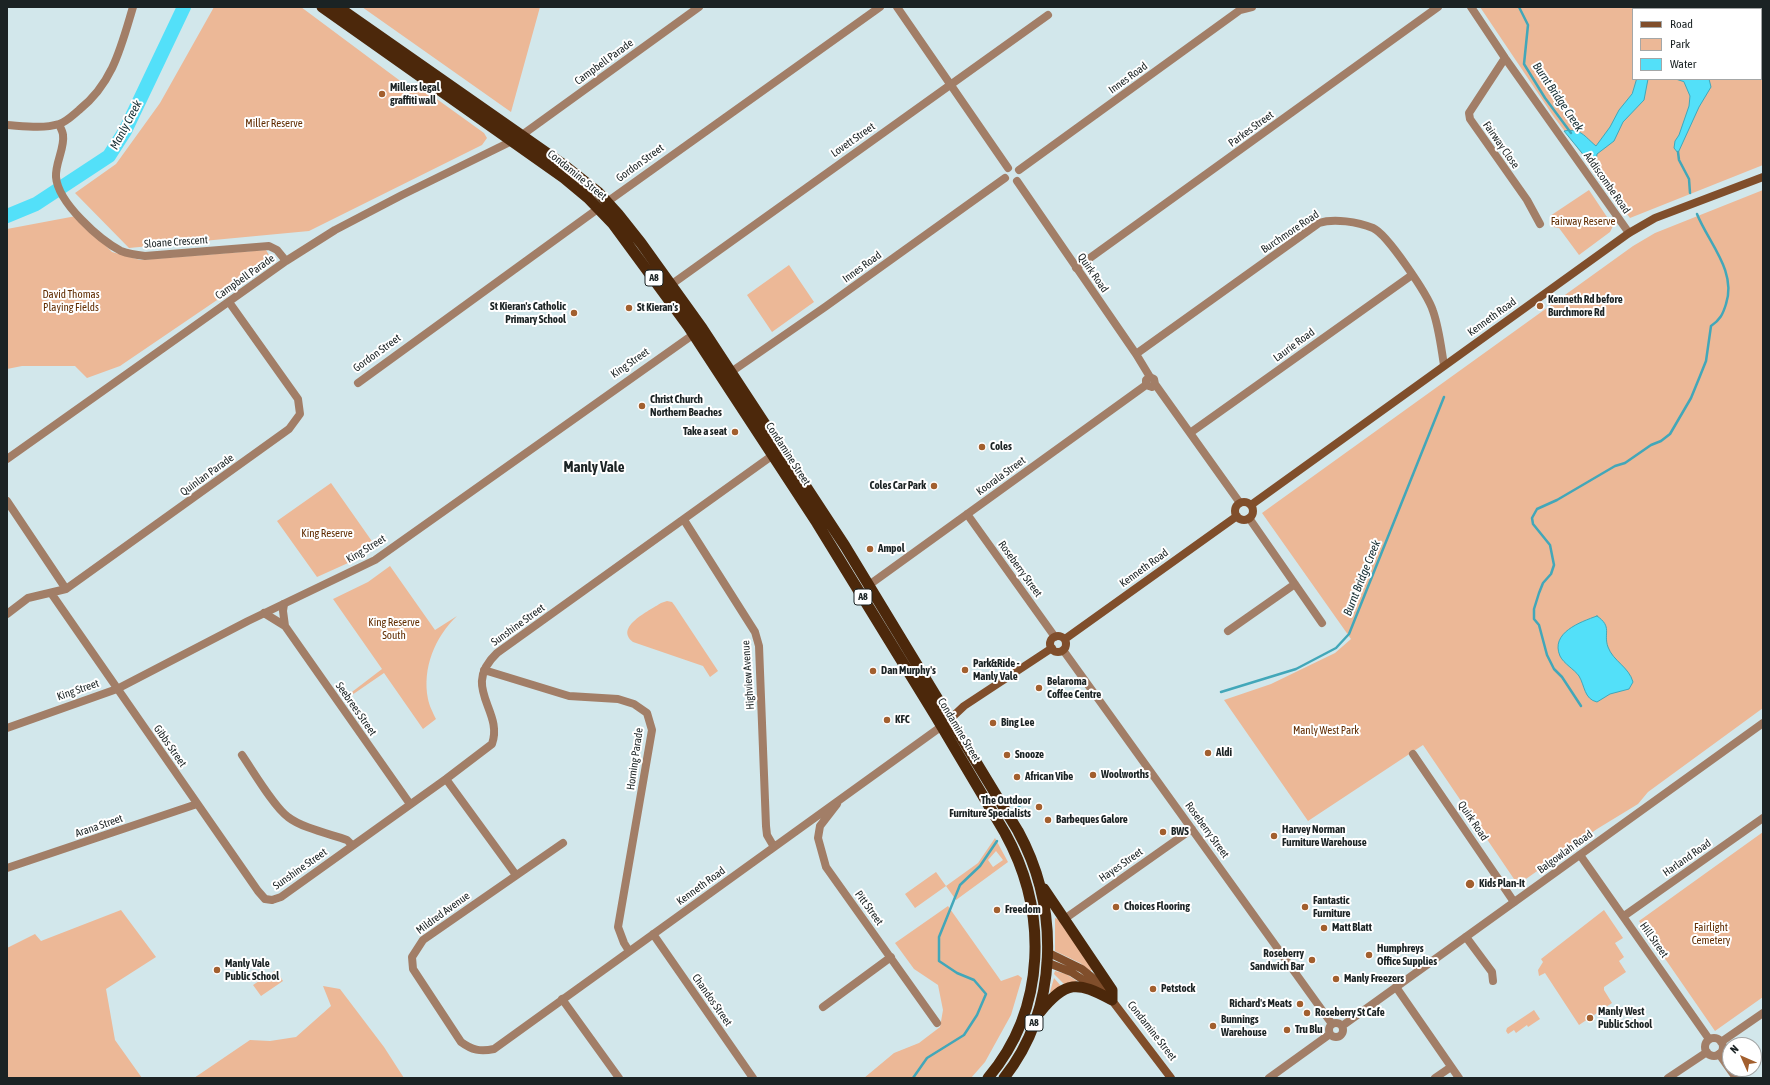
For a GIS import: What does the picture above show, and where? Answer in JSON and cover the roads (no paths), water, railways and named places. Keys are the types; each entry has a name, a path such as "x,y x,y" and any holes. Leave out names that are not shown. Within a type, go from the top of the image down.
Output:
{"highway":[{"name":"Condamine Street","path":"322,7 517,138 564,165 641,243 672,284 698,331 773,455 946,723 1004,808 1028,850 1040,882"},
{"name":"Condamine Street","path":"338,7 517,138"},
{"name":"Condamine Street","path":"603,205 627,242 731,372 869,585 1005,832 1016,855 1028,888 1034,921 1036,956 1047,957"},
{"path":"1036,1017 1058,992 1069,987 1090,989 1112,1000 1112,990 1040,882"},
{"name":"A8","path":"1004,1078 1026,1042 1036,1017 1042,994 1047,957 1046,916 1040,882"},
{"name":"A8","path":"988,1078 1009,1047 1022,1019 1030,994 1036,956"}],"main road":[{"name":"Kenneth Road","path":"1251,505 1629,233 1654,218 1763,177"},
{"path":"1246,502 1251,505 1253,511 1250,518 1244,519 1237,516 1236,508 1240,503 1246,502"},
{"name":"Kenneth Road","path":"1065,639 1237,516"},
{"path":"1060,636 1065,639 1066,646 1063,650 1058,652 1052,648 1050,642 1054,637 1060,636"},
{"name":"Kenneth Road","path":"946,723 964,706 1052,648"},
{"name":"Condamine Street","path":"1047,957 1096,987 1112,1000 1172,1078"}],"street":[{"path":"7,125 38,127 59,124 93,100 105,82 120,49 133,7"},
{"name":"Campbell Parade","path":"7,459 286,261 335,230 517,138 700,7"},
{"name":"Gordon Street","path":"358,383 603,205 880,7"},
{"path":"897,7 1008,168"},
{"name":"Innes Road","path":"1019,170 1240,10 1252,7"},
{"name":"Parkes Street","path":"1076,268 1438,7"},
{"name":"Addiscombe Road","path":"1471,7 1505,58 1629,233"},
{"name":"Lovett Street","path":"672,284 1048,15"},
{"name":"Fairway Close","path":"1505,58 1469,113 1470,119 1527,200 1540,224"},
{"name":"Sloane Crescent","path":"59,124 63,135 56,165 56,179 58,186 64,197 80,217 99,236 113,246 132,255 158,255 264,246 277,250 286,261"},
{"path":"1012,167 1019,170 1020,176 1017,181 1009,182 1006,178 1005,173 1008,168 1012,167"},
{"name":"Innes Road","path":"731,372 1006,178"},
{"name":"Quirk Road","path":"1017,181 1136,354 1148,381"},
{"name":"Burchmore Road","path":"1136,354 1319,223 1329,220 1339,220 1373,228 1383,235 1412,275 1427,297 1434,312 1444,365"},
{"name":"Laurie Road","path":"1190,433 1412,275"},
{"name":"Quinlan Parade","path":"7,614 28,598 38,595 51,594 66,589 289,429 300,414 298,399 229,302"},
{"name":"King Street","path":"7,728 117,689 264,613 375,560 698,331"},
{"path":"1148,381 1151,387 1155,384 1240,503"},
{"name":"Koorala Street","path":"869,585 1148,381"},
{"name":"Sunshine Street","path":"272,904 352,845 487,750 492,744 494,738 494,729 482,687 484,670 490,660 497,653 773,455"},
{"path":"7,501 66,589"},
{"name":"Roseberry Street","path":"967,514 1054,637"},
{"path":"1250,518 1322,623"},
{"name":"Highview Avenue","path":"684,520 755,632 759,646 766,826 767,835 774,847"},
{"path":"1228,631 1295,584"},
{"name":"Gibbs Street","path":"51,594 260,894 272,904"},
{"path":"284,604 283,611 285,626"},
{"name":"Seebrees Street","path":"264,613 285,626 410,804"},
{"name":"Roseberry Street","path":"1063,650 1332,1024"},
{"name":"Horning Parade","path":"484,670 569,696 618,699 626,701 641,708 647,713 652,730 618,927 624,943 629,951"},
{"name":"Kenneth Road","path":"469,1048 481,1051 494,1049 946,723"},
{"name":"Balgowlah Road","path":"1342,1026 1763,723"},
{"name":"Quirk Road","path":"1413,754 1514,902"},
{"path":"242,755 288,817 297,823 347,840 352,845"},
{"path":"446,779 516,875"},
{"name":"Pitt Street","path":"840,800 820,826 818,838 826,867 937,1023"},
{"name":"Arana Street","path":"7,868 198,804"},
{"name":"Harland Road","path":"1624,916 1763,818"},
{"name":"Hayes Street","path":"1064,920 1192,829"},
{"name":"Mildred Avenue","path":"469,1048 461,1042 413,969 412,957 423,940 563,843"},
{"name":"Hill Street","path":"1580,854 1709,1039"},
{"name":"Chandos Street","path":"653,934 753,1078"},
{"path":"1466,937 1492,972 1493,981"},
{"path":"823,1007 891,957"},
{"path":"1396,987 1459,1078"},
{"path":"562,999 619,1078"},
{"path":"1721,1042 1763,1013"},
{"path":"1338,1023 1342,1026 1340,1035 1336,1037 1330,1034 1329,1028 1332,1024 1338,1023"},
{"path":"1269,1078 1330,1034"},
{"path":"1706,1052 1706,1044 1709,1039 1717,1038 1721,1042 1722,1050 1719,1054"},
{"path":"1706,1052 1711,1055 1719,1054"},
{"path":"1668,1078 1706,1052"},
{"path":"1719,1054 1736,1078"},
{"path":"1435,1078 1451,1067"}],"water":[{"path":"1637,80 1648,80 1644,100 1623,122 1614,141 1597,154 1595,169 1564,131 1570,130 1578,132 1596,146 1610,127 1619,110 1632,94"},
{"path":"1679,80 1709,80 1711,87 1699,107 1678,153 1674,148 1675,141 1679,135 1689,106 1690,96 1684,82"},
{"path":"1597,616 1605,624 1610,652 1628,672 1633,682 1629,689 1610,694 1597,702 1587,695 1579,676 1562,659 1558,648 1559,641 1568,630 1575,625"}],"waterway":[{"name":"Manly Creek","path":"7,216 36,204 109,156 125,131 184,7"},
{"name":"Burnt Bridge Creek","path":"1519,7 1528,25 1524,64 1545,98 1571,133"},
{"path":"1678,152 1679,160 1689,179 1690,193"},
{"name":"Burnt Bridge Creek","path":"1594,162 1598,168"},
{"path":"1581,706 1562,677 1554,669 1547,655 1539,625 1534,619 1534,609 1539,593 1543,583 1551,574 1554,565 1550,545 1533,524 1532,518 1537,509 1557,500 1615,466 1625,463 1651,445 1661,441 1670,434 1691,398 1706,361 1711,326 1722,314 1726,304 1728,292 1728,280 1725,268 1697,214"},
{"name":"Burnt Bridge Creek","path":"1221,692 1296,669 1336,648 1349,634 1444,397"},
{"name":"Burnt Bridge Creek","path":"1017,808 1025,801"},
{"name":"Burnt Bridge Creek","path":"913,1078 927,1058 964,1035 977,1015 986,994 974,980 957,973 939,961 939,937 960,885 980,866 997,841"}],"place":[{"name":"Millers legal graffiti wall","path":"382,94"},
{"name":"Kenneth Rd before Burchmore Rd","path":"1540,306"},
{"name":"St Kieran's","path":"629,308"},
{"name":"St Kieran's Catholic Primary School","path":"574,313"},
{"name":"Christ Church Northern Beaches","path":"642,406"},
{"name":"Take a seat","path":"735,432"},
{"name":"Coles","path":"982,447"},
{"name":"Coles Car Park","path":"934,486"},
{"name":"Ampol","path":"870,549"},
{"name":"Park&Ride - Manly Vale","path":"965,670"},
{"name":"Dan Murphy's","path":"873,671"},
{"name":"Belaroma Coffee Centre","path":"1039,688"},
{"name":"KFC","path":"887,720"},
{"name":"Bing Lee","path":"993,723"},
{"name":"Aldi","path":"1208,753"},
{"name":"Snooze","path":"1007,755"},
{"name":"Woolworths","path":"1093,775"},
{"name":"African Vibe","path":"1017,777"},
{"name":"The Outdoor Furniture Specialists","path":"1039,807"},
{"name":"Barbeques Galore","path":"1048,820"},
{"name":"BWS","path":"1163,832"},
{"name":"Harvey Norman Furniture Warehouse","path":"1274,836"},
{"name":"Kids Plan-It","path":"1470,884"},
{"name":"Choices Flooring","path":"1116,907"},
{"name":"Fantastic Furniture","path":"1305,907"},
{"name":"Freedom","path":"997,910"},
{"name":"Matt Blatt","path":"1324,928"},
{"name":"Humphreys Office Supplies","path":"1369,955"},
{"name":"Roseberry Sandwich Bar","path":"1312,960"},
{"name":"Manly Vale Public School","path":"217,970"},
{"name":"Manly Freezers","path":"1336,979"},
{"name":"Petstock","path":"1153,989"},
{"name":"Richard's Meats","path":"1300,1004"},
{"name":"Roseberry St Cafe","path":"1307,1013"},
{"name":"Manly West Public School","path":"1590,1018"},
{"name":"Bunnings Warehouse","path":"1213,1026"},
{"name":"Tru Blu","path":"1287,1030"}],"district":[{"name":"Manly Vale","path":"594,467"}],"park label":[{"name":"Miller Reserve","path":"274,124"},
{"name":"Fairway Reserve","path":"1583,222"},
{"name":"David Thomas Playing Fields","path":"71,301"},
{"name":"King Reserve","path":"327,534"},
{"name":"King Reserve South","path":"394,629"},
{"name":"Manly West Park","path":"1326,731"},
{"name":"Fairlight Cemetery","path":"1711,934"}]}
